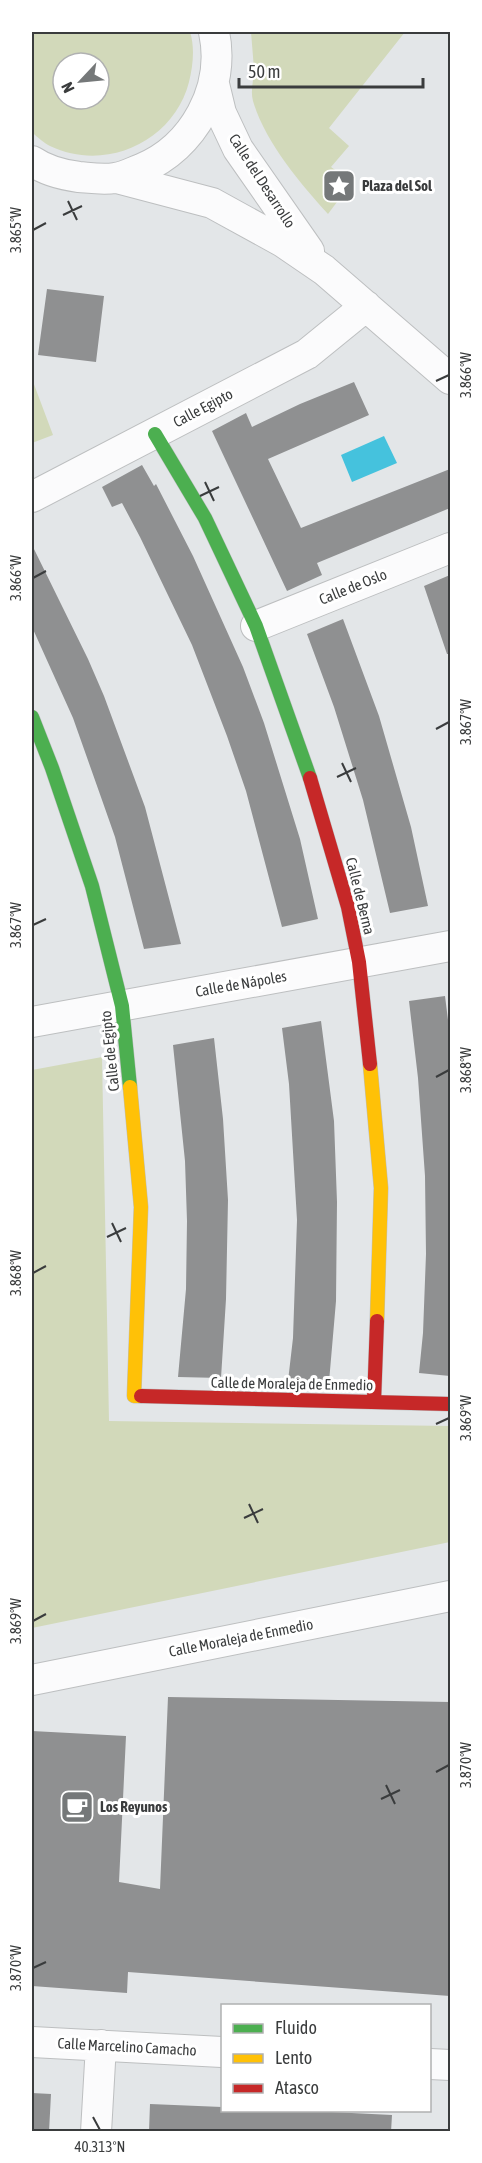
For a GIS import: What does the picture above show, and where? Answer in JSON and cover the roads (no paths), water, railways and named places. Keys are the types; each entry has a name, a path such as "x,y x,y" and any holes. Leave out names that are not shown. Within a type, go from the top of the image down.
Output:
{"street":[{"path":"32,162 64,175 95,179 117,178 157,162 183,142 202,115 214,84 217,62 214,32"},
{"name":"Calle del Desarrollo","path":"214,84 221,113 238,149 294,231 324,270"},
{"name":"Calle del Desarrollo","path":"117,178 212,203 252,224 324,270 450,379"},
{"name":"Calle Egipto","path":"32,497 307,354 366,306"},
{"name":"Calle de Berna","path":"155,434 205,518 256,627 308,770 348,907 359,962 381,1188 374,1402"},
{"name":"Calle de Oslo","path":"256,627 450,548"},
{"name":"Calle de Egipto","path":"32,717 92,886 122,1006 141,1207 134,1396"},
{"name":"Calle de Nápoles","path":"32,1022 450,946"},
{"name":"Calle de Moraleja de Enmedio","path":"134,1396 450,1404"},
{"name":"Calle Moraleja de Enmedio","path":"32,1680 450,1596"},
{"name":"Calle Marcelino Camacho","path":"32,2042 221,2052"},
{"path":"96,2132 101,2045"},
{"path":"431,2064 450,2065"}],"water":[{"path":"384,436 397,463 352,482 341,455"}],"place":[{"name":"Plaza del Sol","path":"339,186"},
{"name":"Los Reyunos","path":"77,1807"}]}
